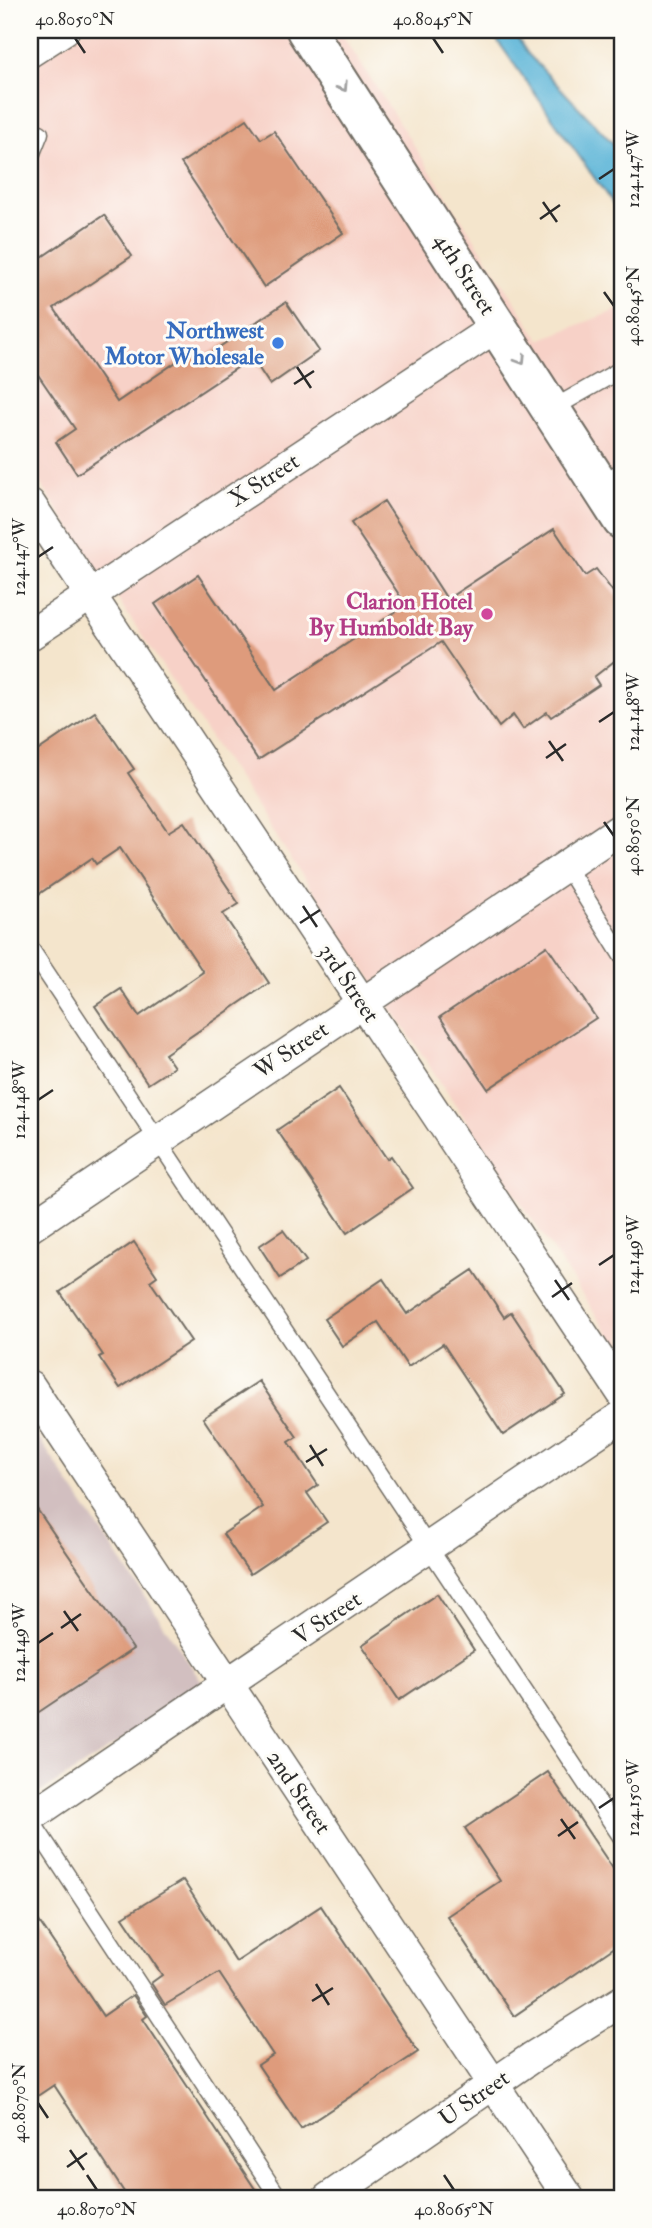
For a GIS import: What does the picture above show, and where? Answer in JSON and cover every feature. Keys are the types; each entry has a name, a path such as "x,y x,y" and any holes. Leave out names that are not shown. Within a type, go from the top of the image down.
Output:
{"highway":[{"name":"4th Street","path":"306,30 552,409 611,478 622,520"}],"street":[{"path":"30,52 64,30"},
{"name":"X Street","path":"30,635 499,325"},
{"name":"3rd Street","path":"30,504 622,1393"},
{"name":"W Street","path":"30,1227 622,828"},
{"name":"2nd Street","path":"30,1386 569,2198"},
{"name":"V Street","path":"30,1818 622,1416"},
{"name":"U Street","path":"328,2198 622,2001"}],"lane":[{"path":"30,159 40,133"},
{"path":"552,409 622,369"},
{"path":"565,864 622,956"},
{"path":"30,948 622,1838"},
{"path":"30,1818 279,2198"}],"shaded area":[{"path":"85,30 339,30 540,340 622,308 622,1354 30,468 30,67"},
{"path":"30,1425 206,1688 30,1799"}],"water":[{"path":"490,30 512,30 528,54 622,153 622,217"}],"building":[{"path":"247,119 261,139 274,131 343,233 264,287 181,163"},
{"path":"104,215 132,256 54,308 117,402 194,350 200,360 286,302 319,351 270,385 252,358 77,474 56,442 75,429 30,363 30,265"},
{"path":"384,501 447,599 554,529 585,576 596,569 622,604 622,655 594,677 599,685 551,717 547,712 523,729 513,715 499,727 441,642 258,760 155,604 198,575 276,690 406,605 351,523"},
{"path":"95,712 134,769 128,773 168,832 184,822 239,904 223,914 269,983 165,1054 174,1067 148,1084 95,1006 121,989 139,1016 203,972 120,848 96,864 92,858 30,900 30,756"},
{"path":"547,946 596,1018 488,1089 440,1017"},
{"path":"339,1088 387,1159 391,1156 413,1188 347,1233 277,1130"},
{"path":"283,1230 306,1261 280,1278 259,1246"},
{"path":"134,1242 157,1276 150,1281 191,1341 120,1388 99,1357 103,1355 60,1292"},
{"path":"473,1270 504,1317 511,1312 565,1394 503,1435 443,1344 408,1367 378,1322 342,1346 324,1319 383,1279 407,1314"},
{"path":"259,1381 297,1437 289,1442 318,1485 307,1493 327,1522 250,1574 223,1534 263,1507 203,1418"},
{"path":"30,1499 133,1649 30,1718"},
{"path":"437,1594 474,1650 399,1700 362,1645"},
{"path":"548,1772 622,1882 622,1942 514,2016 447,1916 500,1881 465,1828"},
{"path":"183,1880 236,1962 321,1906 418,2052 301,2129 258,2065 273,2055 219,1973 165,2005 151,1983 162,1975 123,1917"},
{"path":"30,1908 103,2016 133,1995 147,2016 143,2019 261,2198 128,2198 54,2085 30,2101"}],"place":[{"name":"Northwest Motor Wholesale","path":"278,343"},
{"name":"Clarion Hotel By Humboldt Bay","path":"487,614"}]}
